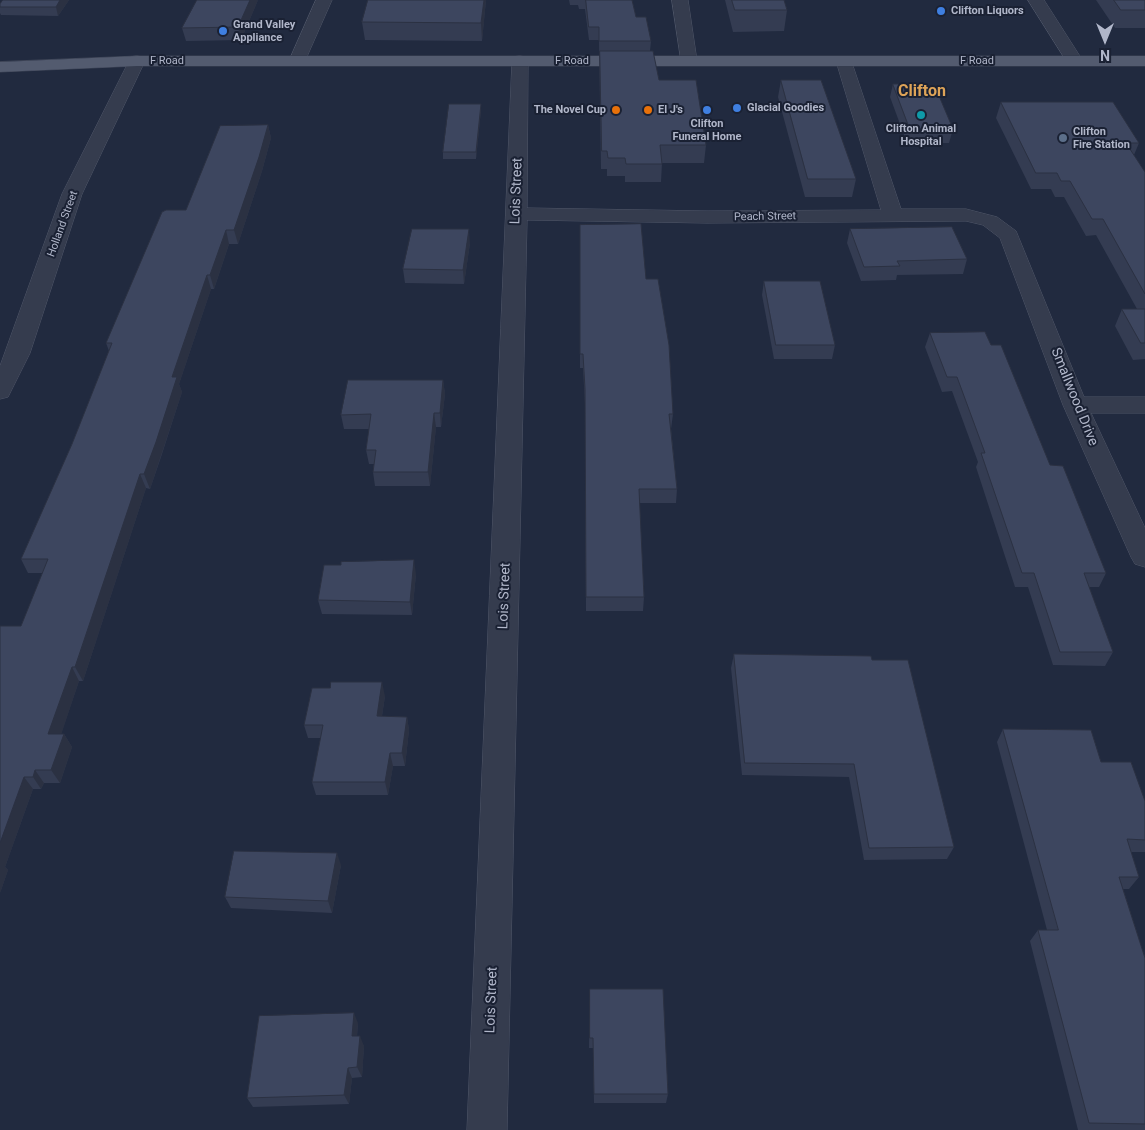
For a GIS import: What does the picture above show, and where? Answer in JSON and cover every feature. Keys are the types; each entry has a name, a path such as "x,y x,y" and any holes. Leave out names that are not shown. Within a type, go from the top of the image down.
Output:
{"main road":[{"name":"F Road","path":"0,67 138,61 1145,61"}],"street":[{"path":"297,61 324,0"},
{"path":"680,0 689,61"},
{"path":"1036,0 1075,61"},
{"name":"Holland Street","path":"0,391 18,354 72,194 138,61"},
{"name":"Lois Street","path":"487,1130 520,61"},
{"path":"844,61 893,216"},
{"name":"Peach Street","path":"516,214 707,218 966,215 990,221 1009,235"},
{"name":"Smallwood Drive","path":"1009,235 1075,405 1145,557"},
{"path":"1075,405 1145,405"}],"building":[{"path":"3,0 60,0 56,7 0,7"},
{"path":"197,0 250,0 238,27 182,28"},
{"path":"368,0 484,0 481,23 362,22"},
{"path":"586,0 632,0 636,17 646,17 651,41 599,41 599,27 589,27"},
{"path":"732,0 784,0 787,10 735,10"},
{"path":"1114,0 1145,0 1145,10 1121,10"},
{"path":"600,51 653,51 659,80 696,80 706,145 660,145 662,164 626,164 625,158 608,158 607,151 602,151"},
{"path":"781,80 821,80 856,179 808,179"},
{"path":"893,84 927,84 929,91 937,91 953,129 910,129"},
{"path":"1001,102 1113,102 1139,143 1126,143 1145,172 1145,294 1103,219 1092,219 1070,181 1061,181 1057,173 1036,173"},
{"path":"449,104 481,104 476,152 443,152"},
{"path":"268,125 234,230 226,230 210,275 207,275 172,377 177,377 156,442 144,474 140,474 75,667 72,667 48,734 64,734 51,770 35,770 33,777 24,777 0,843 0,626 21,626 48,559 21,559 72,444 112,343 106,343 162,212 166,210 186,210 220,126"},
{"path":"641,224 646,279 658,279 669,345 673,414 669,414 677,489 639,489 644,597 586,597 585,389 583,354 580,354 580,225"},
{"path":"952,227 967,259 897,261 900,266 864,267 850,229"},
{"path":"412,229 469,229 463,270 403,269"},
{"path":"764,281 820,281 835,345 776,345"},
{"path":"1122,309 1145,309 1145,343 1141,343"},
{"path":"985,332 991,345 1001,345 1050,465 1063,466 1106,573 1084,573 1113,652 1060,652 1034,573 1022,573 981,453 985,453 957,377 947,377 930,333"},
{"path":"348,380 443,380 440,413 434,413 428,472 373,472 376,450 366,450 371,414 341,415"},
{"path":"414,560 410,602 318,600 324,565 341,565 341,562"},
{"path":"734,654 871,656 872,660 908,660 954,847 869,848 854,764 745,763"},
{"path":"331,682 382,682 377,716 407,717 402,753 390,753 385,782 312,782 323,725 304,725 312,688 330,688"},
{"path":"1003,729 1091,730 1101,762 1131,762 1145,801 1145,840 1127,839 1139,877 1119,877 1145,958 1145,1124 1089,1123 1038,930 1058,930"},
{"path":"234,851 337,853 328,901 225,897"},
{"path":"590,989 663,989 668,1094 594,1094 593,1038 590,1038"},
{"path":"354,1013 352,1036 360,1036 357,1067 348,1068 344,1095 247,1098 259,1016"}],"place":[{"name":"Clifton Liquors","path":"941,11"},
{"name":"Grand Valley Appliance","path":"223,31"},
{"name":"Glacial Goodies","path":"737,108"},
{"name":"The Novel Cup","path":"616,110"},
{"name":"El J's","path":"648,110"},
{"name":"Clifton Funeral Home","path":"707,110"},
{"name":"Clifton Animal Hospital","path":"921,115"},
{"name":"Clifton Fire Station","path":"1063,138"}],"district":[{"name":"Clifton","path":"922,92"}]}
